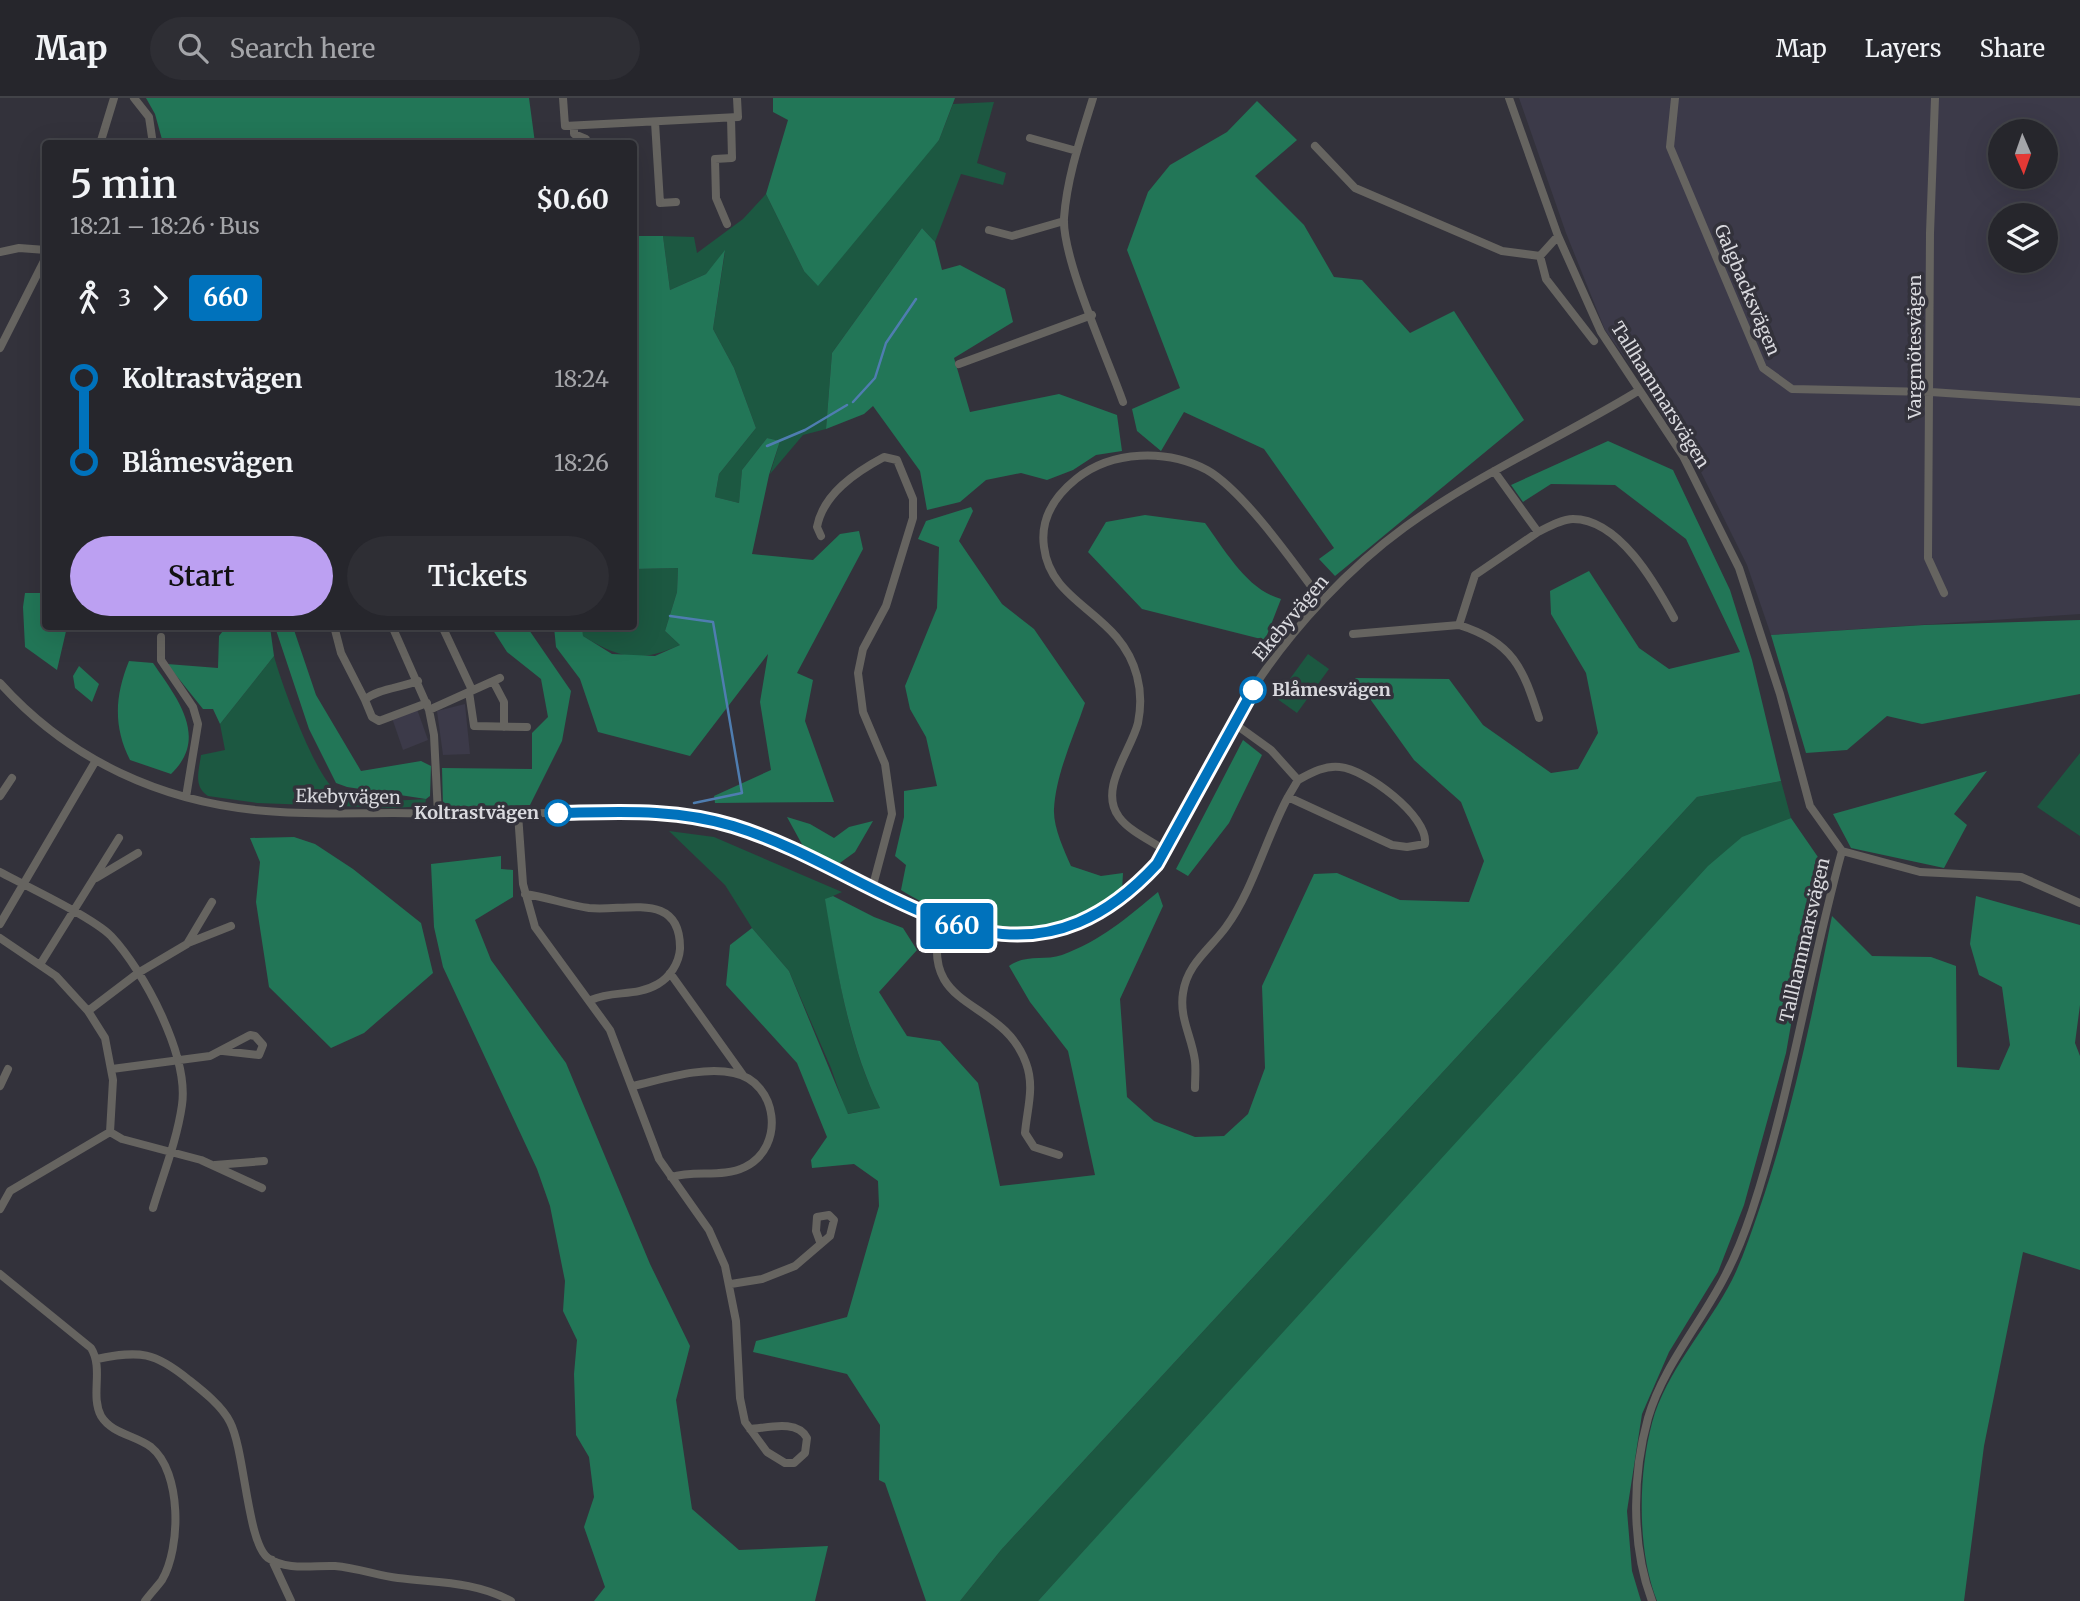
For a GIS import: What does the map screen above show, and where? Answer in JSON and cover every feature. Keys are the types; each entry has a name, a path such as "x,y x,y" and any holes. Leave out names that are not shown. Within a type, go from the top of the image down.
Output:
{"street":[{"path":"101,140 114,98"},
{"path":"134,98 149,117 152,140"},
{"path":"563,98 565,126 738,117 737,98"},
{"path":"1093,98 1077,150 1064,220 1074,267 1124,402"},
{"name":"Tallhammarsvägen","path":"1509,98 1558,236 1601,332 1683,456 1739,568 1780,694 1810,806 1842,851 1828,900 1796,1051 1752,1211 1727,1274 1676,1359 1648,1417 1636,1510 1646,1584 1652,1601"},
{"name":"Galgbacksvägen","path":"1675,98 1670,148 1763,368 1792,389 1931,392 2080,402"},
{"name":"Vargmötesvägen","path":"1935,98 1930,233 1928,558 1944,593"},
{"path":"727,224 716,198 715,159 732,158 731,118"},
{"path":"655,122 660,203 676,202"},
{"path":"574,126 574,134 586,140"},
{"path":"1030,138 1077,150"},
{"path":"1315,146 1355,188 1502,251 1540,256"},
{"path":"989,230 1012,236 1064,220"},
{"path":"1540,256 1558,236"},
{"path":"0,252 19,248 42,250"},
{"path":"1540,256 1546,279 1594,341"},
{"path":"0,348 42,265"},
{"path":"959,364 1092,315"},
{"name":"Ekebyvägen","path":"0,683 47,729 95,762 131,779 186,797 265,811 438,814 649,812 695,816 758,835 941,921 993,934 1021,935 1063,928 1109,908 1135,888 1166,851 1257,684 1322,601 1374,551 1407,526 1494,471 1638,391"},
{"path":"1166,851 1125,823 1114,809 1113,785 1138,723 1141,705 1138,678 1119,637 1063,590 1048,567 1043,534 1054,501 1085,472 1109,461 1145,456 1189,463 1208,471 1231,489 1322,601"},
{"path":"821,536 817,527 823,507 845,482 884,457 897,460 913,499 913,518 886,606 863,649 858,673 863,712 885,764 892,814 872,889"},
{"path":"1494,471 1538,532"},
{"path":"1459,625 1475,575 1538,532 1573,519 1597,525 1650,573 1674,618"},
{"path":"1359,631 1459,625 1493,639 1512,656 1528,686 1539,719"},
{"path":"335,630 341,653 372,717 379,721 428,706 496,679 504,702 504,727"},
{"path":"394,630 428,706 435,744 438,814"},
{"path":"444,630 470,691 474,726 527,727"},
{"path":"161,637 161,660 193,707 198,724 186,797"},
{"path":"365,700 376,692 394,690 418,681"},
{"path":"1235,724 1270,750 1298,780"},
{"path":"0,924 95,762"},
{"path":"1195,1088 1195,1059 1182,1015 1183,992 1191,971 1206,948 1224,930 1239,909 1269,832 1288,797 1298,780 1325,768 1339,766 1353,770 1383,787 1408,810 1424,829 1425,844 1407,847 1392,845 1288,797"},
{"path":"0,796 12,778"},
{"path":"518,814 525,894 535,927 590,1000 618,1045 634,1086 640,1115 659,1159 709,1230 731,1284 740,1398 750,1429 755,1440 778,1460 794,1463 806,1454 807,1438 800,1430 788,1426 750,1429"},
{"path":"41,963 119,838"},
{"path":"1842,851 1920,872 2021,877 2080,903"},
{"path":"96,878 138,853"},
{"path":"0,872 109,935 138,973 162,1013 177,1061 182,1103 153,1208"},
{"path":"525,894 583,907 648,907 664,912 676,924 680,952 670,973 641,992 590,1000"},
{"path":"187,944 212,902"},
{"path":"941,921 936,952 942,977 961,1000 989,1017 1018,1045 1030,1077 1031,1099 1025,1133 1034,1147 1059,1154"},
{"path":"88,1010 138,973 187,944 231,926"},
{"path":"0,938 41,963 88,1010 105,1038 111,1069 110,1132"},
{"path":"670,973 681,984 743,1075 760,1090 773,1121 771,1140 761,1154 738,1170 671,1177"},
{"path":"111,1069 177,1061 223,1051"},
{"path":"0,1086 8,1069"},
{"path":"634,1086 682,1075 730,1072 743,1075"},
{"path":"110,1132 122,1139 215,1165 262,1188"},
{"path":"0,1209 10,1191 110,1132"},
{"path":"215,1165 264,1161"},
{"path":"0,1189 10,1191"},
{"path":"731,1284 781,1273 808,1258 820,1242"},
{"path":"0,1274 83,1339 97,1359 100,1414 108,1425 152,1448 166,1469 173,1490 175,1527 172,1556 162,1580 145,1601"},
{"path":"97,1359 133,1353 153,1356 176,1370 226,1415 238,1443 256,1539 263,1553 272,1560 283,1565 335,1566 395,1577 465,1583 511,1601"},
{"path":"272,1560 291,1601"}],"shaded area":[{"path":"1519,98 2080,98 2080,614 1771,635 1747,565 1691,452 1605,330 1566,233"},
{"path":"465,704 470,754 443,755 437,711"},
{"path":"417,709 428,740 403,750 392,718"}],"green space":[{"path":"146,98 529,98 535,140 162,140 155,114"},
{"path":"773,98 955,98 939,140 818,286 804,271 766,194 788,120 773,112"},
{"path":"1257,101 1297,140 1255,176 1304,225 1334,277 1362,280 1410,333 1454,311 1524,420 1335,576 1319,559 1334,548 1264,449 1184,412 1161,451 1137,431 1132,409 1180,388 1127,250 1148,192 1170,165 1227,132"},
{"path":"994,102 977,163 1006,173 1003,185 961,174 935,242 922,228 832,353 826,429 803,435 770,474 780,441 767,438 742,470 739,503 715,497 719,474 756,428 734,368 713,329 725,252 706,274 670,290 663,236 694,237 697,253 743,219 766,194 804,271 939,140 953,104"},
{"path":"922,228 935,242 942,270 960,265 1005,289 1013,322 954,358 970,412 1059,394 1117,415 1122,451 1096,455 1073,470 1047,480 1021,473 986,480 960,502 927,510 920,471 873,406 864,414 826,429 832,353"},
{"path":"637,236 663,236 670,290 706,274 725,250 713,329 734,368 756,428 719,474 715,497 739,503 742,470 767,438 780,441 769,475 752,554 813,560 840,534 859,531 863,549 797,673 813,680 805,721 834,802 715,803 714,796 771,770 760,702 768,654 690,756 598,732 580,679 556,647 554,630 582,630 583,636 612,654 655,656 680,645 665,631 677,592 678,568 637,569"},
{"path":"1608,441 1673,470 1730,590 1752,660 1781,781 1697,797 1001,1550 960,1601 926,1601 885,1483 879,1480 880,1425 847,1374 753,1352 756,1341 847,1317 879,1206 878,1181 854,1164 812,1168 811,1160 827,1137 797,1063 726,985 730,945 752,928 789,971 848,1114 880,1108 852,1032 839,979 825,899 833,896 903,928 917,950 879,992 907,1036 940,1041 978,1083 1000,1186 1095,1175 1068,1051 1030,1002 1009,966 1021,960 1062,955 1089,943 1113,928 1158,892 1163,906 1120,999 1127,1097 1154,1121 1195,1137 1224,1136 1248,1114 1265,1068 1262,986 1314,874 1337,873 1400,900 1469,902 1484,861 1461,802 1414,760 1355,678 1449,679 1483,725 1551,773 1578,769 1598,733 1586,673 1551,614 1550,591 1589,571 1639,648 1669,669 1740,652 1686,539 1615,485 1551,484 1523,502 1511,485"},
{"path":"971,507 973,511 959,541 1002,604 1034,629 1085,703 1055,795 1055,823 1065,853 1071,866 1101,876 1123,873 1122,891 1086,913 1057,922 1011,927 988,924 942,911 901,890 906,865 895,856 904,817 904,791 937,786 926,737 910,709 905,686 937,608 939,547 918,539 926,521"},
{"path":"1145,515 1205,523 1247,578 1281,599 1265,640 1142,609 1088,552 1106,522"},
{"path":"678,568 677,592 665,631 680,645 653,654 630,656 608,650 583,636 582,630 637,630 637,569"},
{"path":"25,593 42,593 42,630 66,630 57,670 25,647"},
{"path":"2080,620 2080,694 1922,724 1887,716 1847,750 1806,753 1771,635 1924,625"},
{"path":"224,630 270,630 274,656 220,724 213,709 203,709 167,664 218,668 219,636"},
{"path":"276,630 294,630 316,695 361,771 421,761 431,766 430,796 426,799 336,783 309,729"},
{"path":"493,630 529,630 571,691 562,741 530,805 443,807 442,768 532,769 532,733 548,717 541,679 507,652"},
{"path":"1308,654 1329,669 1297,713 1276,698"},
{"path":"274,656 309,748 318,767 335,789 367,799 426,799 425,806 393,808 257,803 208,796 203,792 198,778 201,755 225,750 220,724"},
{"path":"129,661 153,663 171,689 185,717 189,732 188,746 182,760 171,774 130,760 125,747 118,711 121,686"},
{"path":"79,666 99,684 92,702 75,688 73,676"},
{"path":"1243,740 1262,755 1229,823 1188,876 1176,869"},
{"path":"2080,753 2080,836 2037,807"},
{"path":"1987,771 1954,814 1967,825 1944,868 1851,848 1833,814"},
{"path":"1781,781 1791,818 1740,839 1038,1601 960,1601 1001,1550 1697,797"},
{"path":"787,817 810,824 834,838 849,827 873,821 855,852 837,865 804,848"},
{"path":"1791,818 1820,860 1786,1053 1744,1205 1718,1272 1669,1352 1642,1414 1627,1511 1632,1571 1641,1601 1038,1601 1708,866 1742,837"},
{"path":"669,831 714,837 842,892 826,899 835,953 852,1032 880,1108 847,1114 831,1068 789,971 752,928 725,885"},
{"path":"294,837 315,844 353,869 421,923 433,973 364,1033 331,1048 269,987 256,902 260,862 250,838"},
{"path":"501,856 501,869 513,870 513,897 475,920 491,960 566,1063 650,1264 690,1346 676,1400 692,1509 739,1550 828,1546 815,1601 594,1601 605,1587 584,1527 594,1497 589,1457 576,1435 574,1374 577,1340 563,1311 565,1281 550,1206 537,1169 443,967 434,927 431,864"},
{"path":"1976,896 2080,925 2080,1005 2075,1043 2080,1056 2080,1270 2023,1252 1984,1446 1964,1601 1657,1601 1646,1559 1642,1513 1644,1466 1652,1423 1658,1404 1677,1367 1732,1280 1750,1236 1791,1101 1832,916 1872,956 1931,957 1956,966 1957,1067 1999,1070 2010,1045 2002,987 1979,975 1970,944"}],"waterway":[{"path":"853,402 875,378 886,343 916,299"},
{"path":"767,446 805,430 847,405"},
{"path":"670,616 713,622 742,793 694,803"}],"bus line":[{"name":"660","path":"558,813 673,813 712,820 758,835 941,921 993,934 1044,932 1081,922 1109,908 1135,888 1157,864 1180,828 1253,690"}],"place":[{"name":"Blåmesvägen","path":"1253,690"},
{"name":"Koltrastvägen","path":"558,813"}]}
